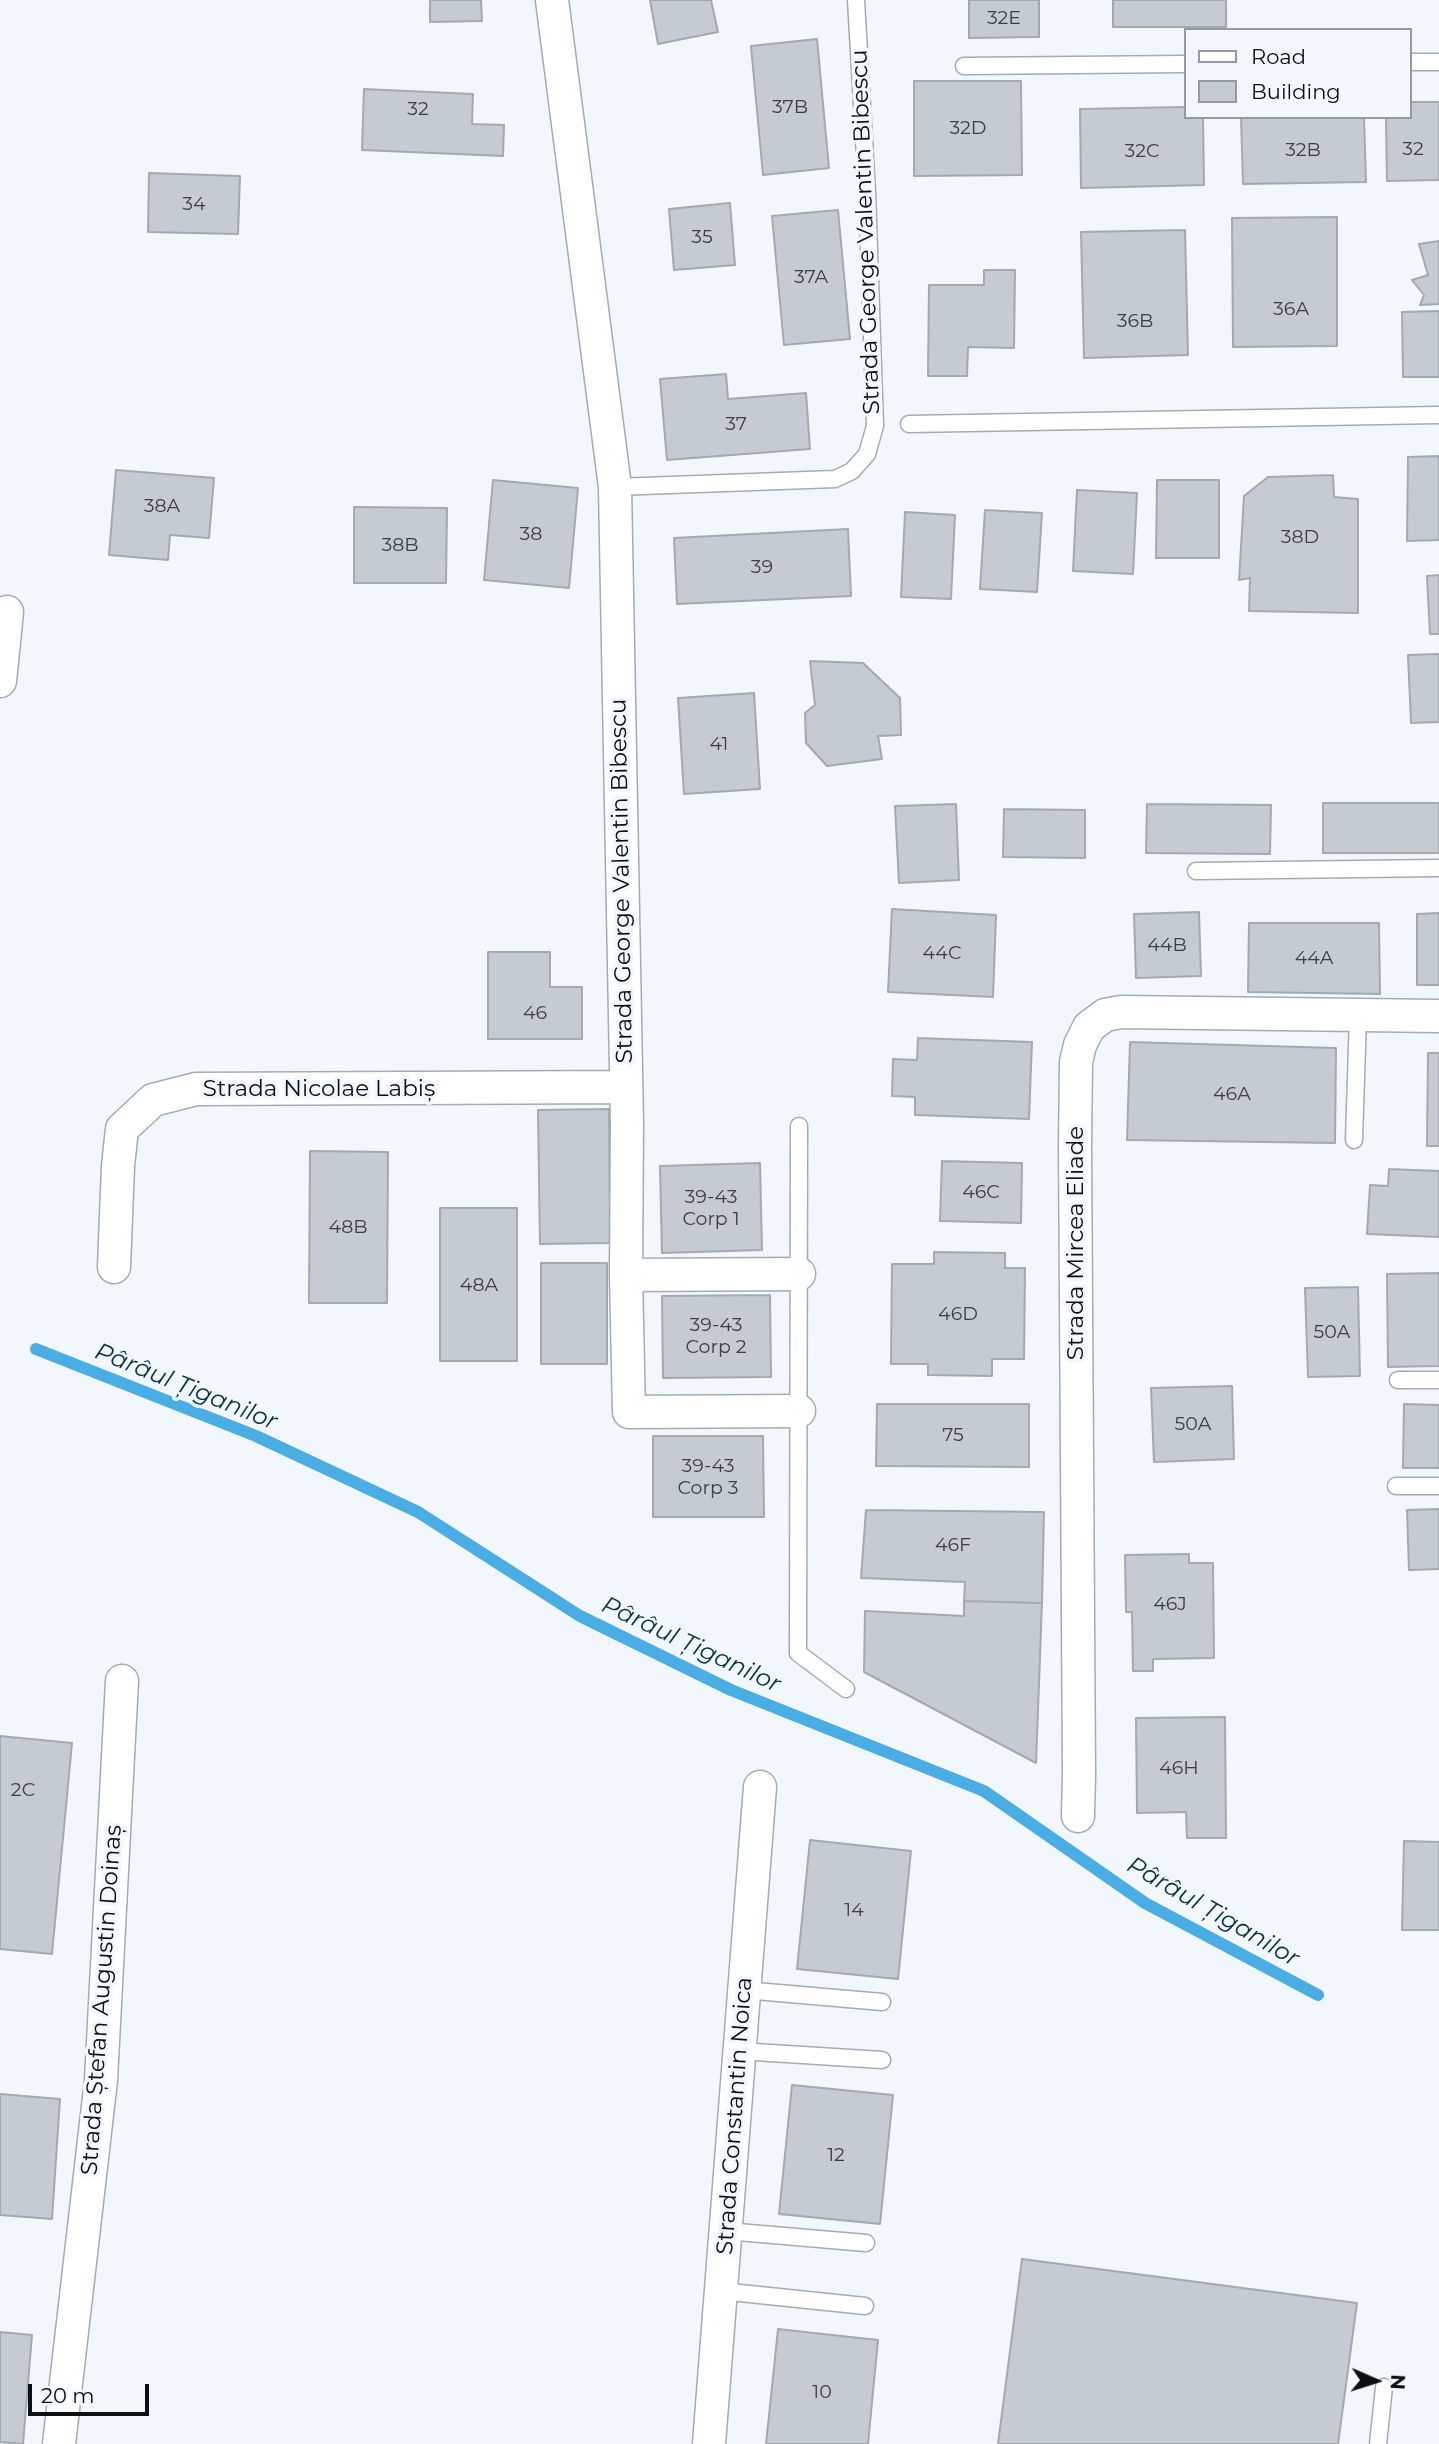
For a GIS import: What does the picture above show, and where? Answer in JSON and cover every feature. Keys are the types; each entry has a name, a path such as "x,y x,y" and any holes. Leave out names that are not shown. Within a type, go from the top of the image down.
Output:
{"street":[{"name":"Strada George Valentin Bibescu","path":"552,0 615,487 629,1412 799,1411"},
{"path":"0,681 6,612"},
{"name":"Strada Mircea Eliade","path":"1078,1816 1074,1145 1076,1062 1080,1045 1089,1027 1105,1015 1121,1012 1439,1016"},
{"name":"Strada Nicolae Labiș","path":"114,1267 122,1129 153,1100 196,1088 625,1087"},
{"path":"626,1275 799,1273"},
{"name":"Strada Ștefan Augustin Doinaș","path":"59,2444 101,2080 122,1681"},
{"name":"Strada Constantin Noica","path":"709,2444 761,1787"}],"lane":[{"name":"Strada George Valentin Bibescu","path":"615,487 835,479 852,471 867,454 875,426 867,192 856,0"},
{"path":"1411,62 1439,62"},
{"path":"964,66 1184,64"},
{"path":"909,424 1439,415"},
{"path":"1196,871 1439,868"},
{"path":"1354,1140 1358,1015"},
{"path":"799,1126 799,1653 846,1689"},
{"path":"1398,1380 1439,1380"},
{"path":"1396,1486 1439,1486"},
{"path":"744,1990 882,2003"},
{"path":"739,2051 882,2060"},
{"path":"726,2231 866,2242"},
{"path":"721,2291 865,2306"},
{"path":"1378,2444 1384,2387"}],"building":[{"path":"430,0 481,0 482,21 430,22"},
{"path":"650,0 711,0 718,32 658,44"},
{"path":"969,0 1039,0 1039,37 969,38"},
{"path":"1113,0 1226,0 1226,27 1113,27"},
{"path":"817,39 829,168 763,175 751,46"},
{"path":"914,81 1021,81 1022,175 914,176"},
{"path":"364,89 473,94 472,124 504,125 503,156 362,150"},
{"path":"1411,102 1439,102 1439,180 1387,181 1386,119 1411,119"},
{"path":"1184,107 1184,119 1203,119 1204,185 1081,188 1080,109"},
{"path":"1241,119 1364,119 1366,182 1243,184"},
{"path":"149,173 240,176 238,234 148,232"},
{"path":"730,203 735,265 674,270 669,209"},
{"path":"838,210 850,339 784,345 772,216"},
{"path":"1337,217 1337,346 1233,347 1232,218"},
{"path":"1185,230 1188,355 1084,358 1081,232"},
{"path":"1439,241 1439,304 1420,305 1424,295 1412,280 1428,275 1419,244"},
{"path":"984,270 1015,270 1014,348 968,347 967,376 928,376 929,285 984,285"},
{"path":"1439,311 1439,377 1403,377 1402,312"},
{"path":"726,374 728,399 806,393 810,449 667,460 660,379"},
{"path":"1439,456 1439,540 1407,541 1408,457"},
{"path":"116,470 214,478 209,538 170,535 168,560 109,555"},
{"path":"1333,475 1334,497 1358,499 1358,613 1249,611 1250,578 1239,580 1244,496 1268,477"},
{"path":"493,480 578,488 569,588 484,580"},
{"path":"1157,480 1219,480 1219,558 1156,558"},
{"path":"1077,490 1137,493 1133,574 1073,571"},
{"path":"354,507 447,508 446,583 354,583"},
{"path":"985,510 1042,513 1037,592 980,589"},
{"path":"905,512 955,515 951,599 901,597"},
{"path":"848,529 851,596 677,604 674,538"},
{"path":"1439,575 1439,634 1430,634 1427,576"},
{"path":"1439,654 1439,722 1411,723 1408,655"},
{"path":"810,661 863,663 900,698 901,735 878,736 882,759 827,766 806,743 805,713 815,705"},
{"path":"754,693 760,789 684,794 678,698"},
{"path":"1323,803 1439,803 1439,853 1323,853"},
{"path":"956,804 959,880 899,883 895,806"},
{"path":"1147,804 1271,805 1270,854 1146,853"},
{"path":"1004,809 1085,810 1085,858 1003,857"},
{"path":"892,909 996,915 993,997 888,992"},
{"path":"1199,912 1201,976 1136,978 1134,914"},
{"path":"1439,913 1439,985 1417,985 1417,914"},
{"path":"1249,923 1379,923 1380,994 1248,992"},
{"path":"488,952 550,952 550,987 582,987 582,1039 488,1039"},
{"path":"918,1038 1032,1042 1029,1119 915,1115 915,1097 892,1096 893,1059 917,1060"},
{"path":"1130,1042 1336,1048 1335,1143 1127,1140"},
{"path":"1428,1053 1439,1053 1439,1146 1427,1146"},
{"path":"609,1109 610,1243 540,1244 538,1110"},
{"path":"310,1151 388,1152 387,1303 309,1303"},
{"path":"942,1161 1022,1163 1021,1223 940,1221"},
{"path":"760,1163 762,1250 662,1253 660,1166"},
{"path":"1389,1169 1439,1171 1439,1237 1367,1234 1370,1185 1388,1186"},
{"path":"440,1208 517,1208 517,1361 440,1361"},
{"path":"934,1252 1005,1253 1005,1268 1025,1268 1024,1359 992,1359 992,1376 928,1375 928,1364 891,1364 892,1264 934,1264"},
{"path":"541,1263 607,1263 607,1364 541,1364"},
{"path":"1439,1273 1439,1366 1388,1367 1387,1274"},
{"path":"1358,1287 1360,1376 1308,1377 1305,1288"},
{"path":"770,1295 771,1377 663,1378 662,1296"},
{"path":"1232,1386 1234,1459 1154,1462 1151,1388"},
{"path":"877,1404 1029,1404 1029,1467 876,1466"},
{"path":"1404,1404 1439,1405 1439,1468 1403,1468"},
{"path":"653,1436 763,1436 764,1517 653,1517"},
{"path":"1439,1509 1439,1569 1409,1570 1407,1510"},
{"path":"866,1510 1044,1512 1042,1603 964,1601 965,1582 861,1578"},
{"path":"1189,1554 1189,1563 1213,1563 1214,1658 1153,1659 1153,1671 1133,1671 1132,1612 1126,1612 1125,1555"},
{"path":"964,1601 1042,1603 1036,1763 864,1672 865,1611 964,1616"},
{"path":"1225,1717 1226,1838 1187,1838 1186,1812 1137,1813 1136,1718"},
{"path":"0,1736 72,1743 52,1954 0,1949"},
{"path":"810,1840 911,1851 898,1979 797,1969"},
{"path":"1404,1841 1439,1842 1439,1930 1402,1930"},
{"path":"792,2085 893,2095 880,2224 779,2214"},
{"path":"0,2094 60,2099 52,2219 0,2215"},
{"path":"1022,2259 1357,2303 1338,2444 998,2444"},
{"path":"778,2329 878,2340 868,2444 766,2444"},
{"path":"0,2332 32,2335 23,2444 0,2442"}],"waterway":[{"name":"Pârâul Țiganilor","path":"36,1349 256,1436 418,1512 580,1616 731,1690 984,1791 1145,1903 1318,1995"}]}
